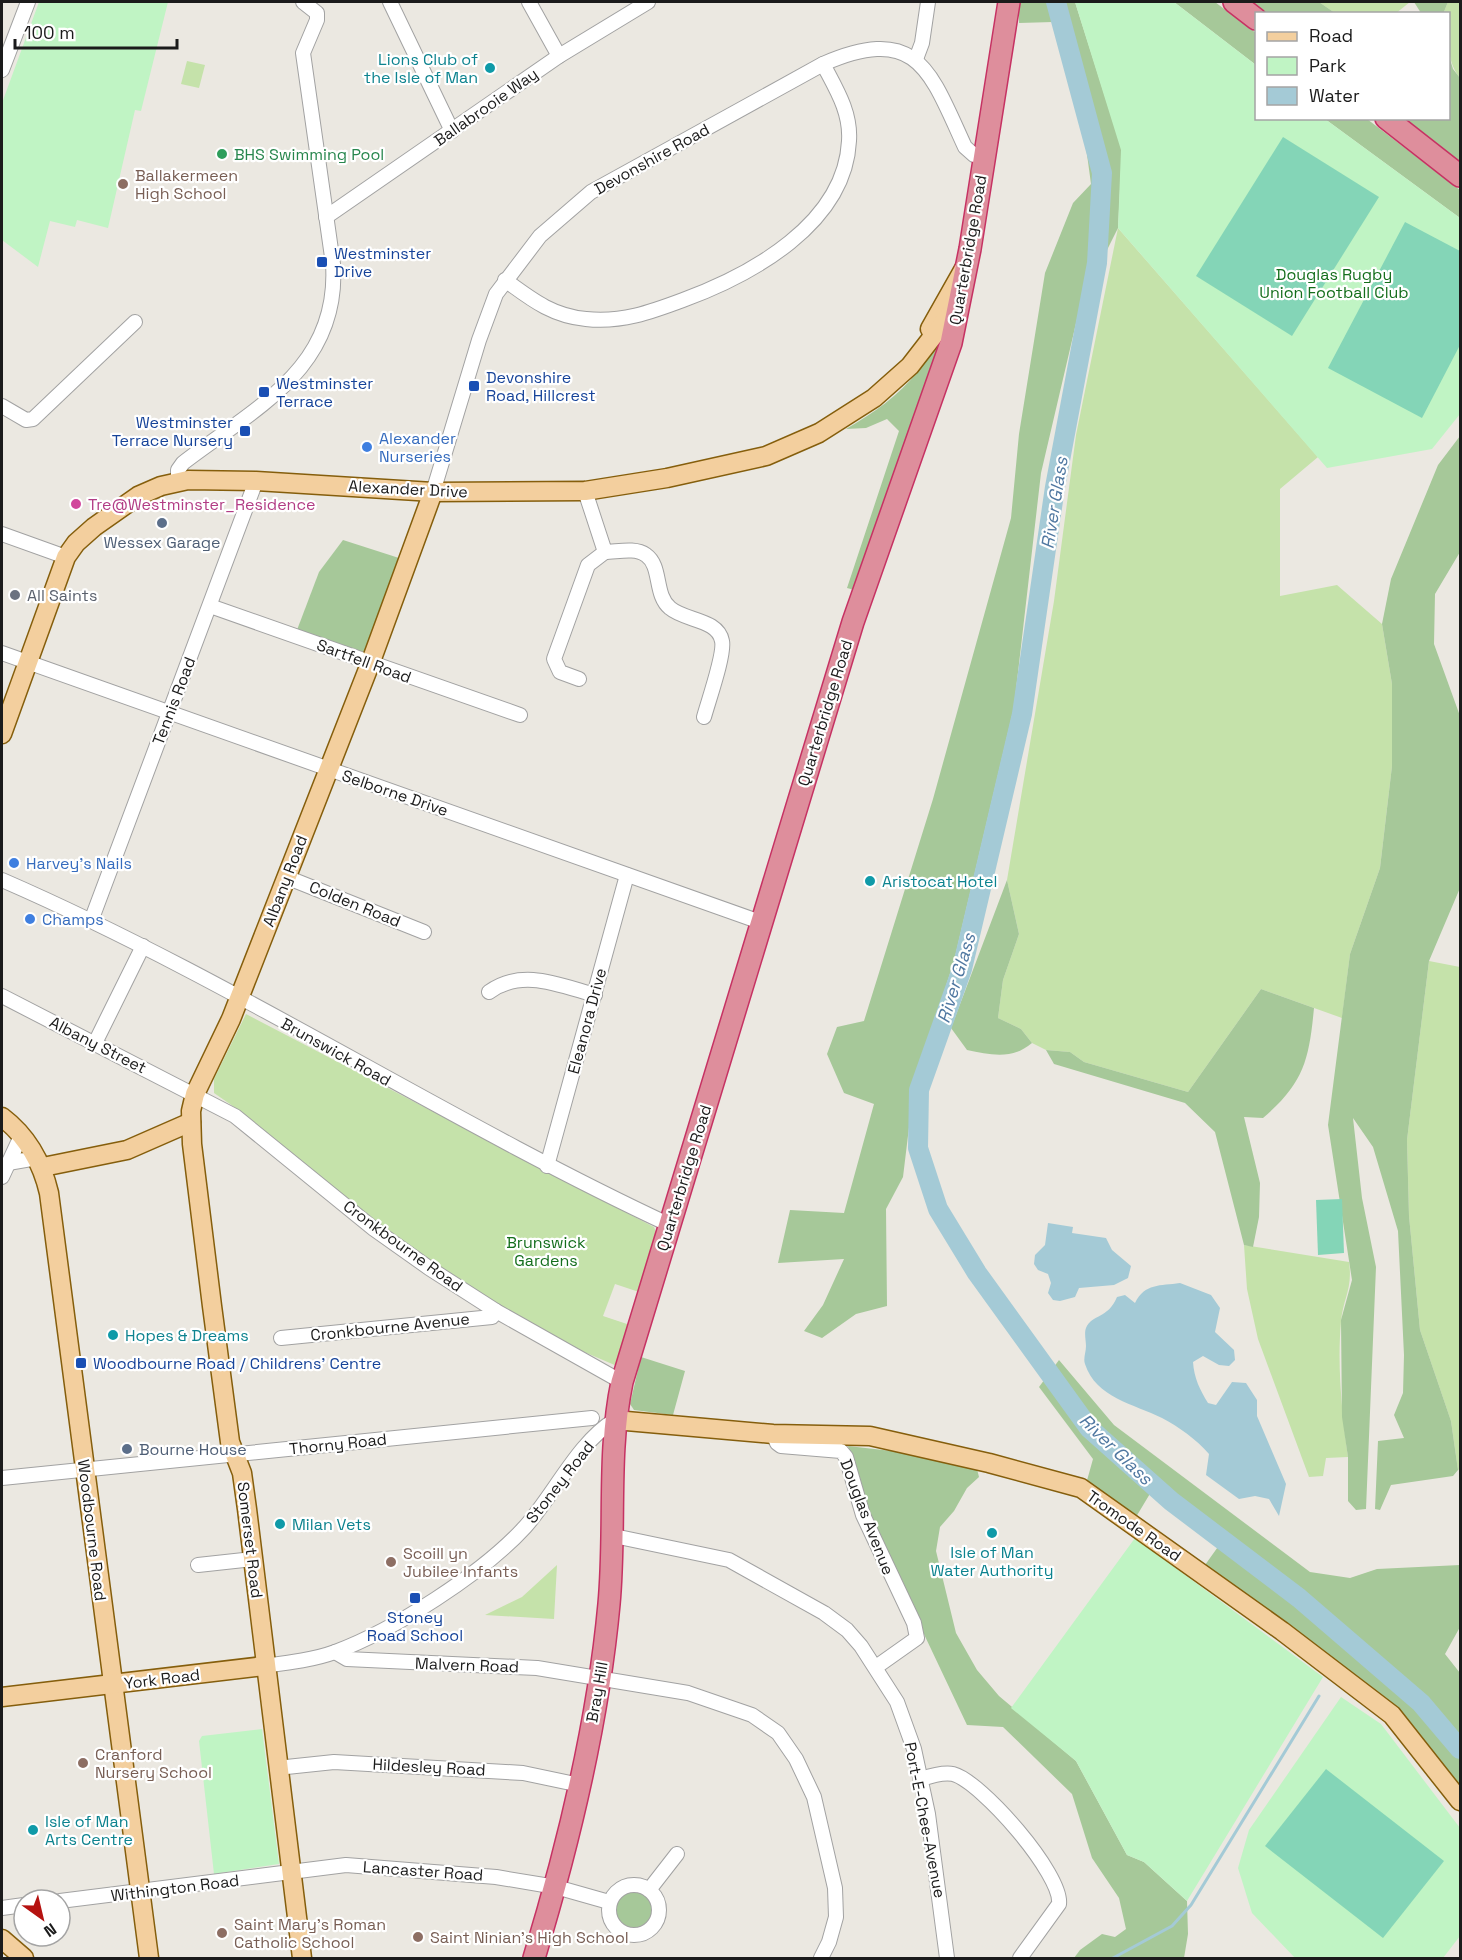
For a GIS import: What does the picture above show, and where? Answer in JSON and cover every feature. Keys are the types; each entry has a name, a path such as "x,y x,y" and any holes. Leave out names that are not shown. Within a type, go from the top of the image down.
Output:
{"highway":[{"name":"Quarterbridge Road","path":"615,1420 622,1382 853,622 951,343 968,263 1009,2"},
{"path":"1234,2 1255,18"},
{"path":"1389,120 1461,176"},
{"name":"Bray Hill","path":"534,1959 555,1887 580,1785 600,1679 607,1631 614,1536 615,1420"}],"main road":[{"name":"Alexander Drive","path":"2,734 66,557 76,543 114,511 150,490 178,482 256,481 433,492 585,491 728,466 787,448 851,414 874,398 910,366 922,347 956,278 968,263"},
{"name":"Alexander Drive","path":"922,347 952,314 960,300"},
{"name":"Albany Road","path":"191,1122 195,1094 239,998 370,664 433,492"},
{"name":"Woodbourne Road","path":"2,1117 21,1136 40,1162 51,1205 149,1959"},
{"path":"40,1162 127,1150 191,1122"},
{"name":"Somerset Road","path":"191,1122 230,1442 242,1473 264,1666 302,1959"},
{"name":"Tromode Road","path":"615,1420 773,1434 870,1436 1081,1488 1282,1631 1392,1715 1461,1801"},
{"name":"York Road","path":"2,1697 264,1666"},
{"path":"2,1939 24,1959"}],"street":[{"path":"2,70 28,2"},
{"path":"178,482 178,470 183,463 234,429 288,383 318,341 333,296 333,264 303,53 317,20 317,13 303,2"},
{"path":"390,2 452,131"},
{"path":"529,2 559,56"},
{"name":"Ballabrooie Way","path":"326,218 559,56 648,2"},
{"path":"928,2 922,43 916,59 934,81 966,147 974,155 984,157"},
{"name":"Devonshire Road","path":"433,492 479,340 505,280 540,236 591,192 823,64 853,52 876,49 898,51 916,59"},
{"path":"505,280 548,310 586,319 614,320 629,318 707,291 761,264 810,223 835,189 843,171 849,141 848,123 844,104 823,64"},
{"path":"2,406 26,420 33,419 135,322"},
{"name":"Tennis Road","path":"91,921 256,481"},
{"path":"585,491 605,552"},
{"path":"2,534 66,557"},
{"path":"579,680 560,672 554,659 588,565 605,552 636,550 651,560 661,595 668,606 680,615 716,628 720,633 722,651 702,718"},
{"name":"Sartfell Road","path":"210,606 520,715"},
{"name":"Selborne Drive","path":"2,653 763,923"},
{"name":"Eleanora Drive","path":"547,1166 627,876"},
{"name":"Colden Road","path":"286,877 424,932"},
{"name":"Brunswick Road","path":"2,880 143,946 547,1166 670,1225"},
{"path":"95,1043 143,946"},
{"path":"489,992 502,982 526,979 595,995"},
{"name":"Albany Street","path":"2,996 195,1094"},
{"name":"Cronkbourne Road","path":"195,1094 235,1116 374,1229 496,1311 622,1382"},
{"path":"2,1177 21,1136"},
{"path":"8,1163 40,1162"},
{"name":"Cronkbourne Avenue","path":"281,1338 492,1317 496,1311"},
{"name":"Thorny Road","path":"2,1478 591,1418"},
{"name":"Stoney Road","path":"328,1654 380,1632 470,1574 497,1553 524,1528 603,1427 615,1420"},
{"name":"Douglas Avenue","path":"773,1434 777,1443 782,1446 841,1451 846,1457 863,1515 914,1623 917,1638 876,1667"},
{"name":"Port-E-Chee-Avenue","path":"614,1536 729,1560 824,1613 846,1630 876,1667 906,1722 921,1779 940,1896 947,1959"},
{"path":"198,1565 253,1559"},
{"name":"York Road","path":"264,1666 328,1654"},
{"name":"Malvern Road","path":"328,1654 347,1659 537,1668 688,1693 752,1715 778,1733 796,1759 814,1797 831,1868 836,1917 821,1959"},
{"name":"Hildesley Road","path":"277,1768 334,1762 523,1773 580,1785"},
{"path":"921,1779 952,1774 976,1790 1022,1834 1066,1899 1020,1959"},
{"path":"649,1890 676,1854"},
{"name":"Lancaster Road","path":"291,1873 346,1865 496,1876 555,1887 609,1902"},
{"name":"Withington Road","path":"72,1900 291,1873"},
{"path":"634,1884 649,1890 658,1902 658,1916 655,1923 645,1933 630,1935 617,1929 609,1917 609,1902 619,1889 634,1884"}],"green space":[{"path":"39,2 168,2 141,111 135,110 108,228 77,220 75,227 50,221 38,267 2,240 2,103"},
{"path":"1019,2 1075,2 1122,150 1118,228 1081,302 1041,473 1014,707 954,961 914,1086 903,1177 886,1209 887,1306 856,1314 822,1338 804,1331 823,1305 844,1259 778,1263 790,1210 844,1213 874,1104 844,1093 827,1054 837,1027 864,1021 933,799 1011,518 1019,434 1045,273 1073,203 1091,184 1072,43 1053,22 1019,23"},
{"name":"Douglas Rugby Union Football Club","path":"1075,2 1174,2 1255,64 1255,120 1326,120 1460,218 1460,414 1432,449 1327,468 1118,228 1121,150"},
{"path":"1174,2 1215,2 1255,32 1255,64"},
{"path":"1250,2 1319,2 1334,12 1265,12"},
{"path":"1319,2 1410,2 1398,12 1334,12"},
{"path":"1414,2 1448,2 1444,12 1420,12"},
{"path":"1448,2 1460,2 1460,78 1450,55 1450,12 1444,12"},
{"path":"1450,59 1453,69 1460,78 1460,162 1404,120 1450,120"},
{"path":"187,61 205,65 199,88 181,84"},
{"path":"1326,120 1368,120 1460,190 1460,218"},
{"path":"1283,137 1379,197 1292,336 1196,276"},
{"path":"1405,222 1460,251 1460,345 1422,418 1328,368"},
{"path":"1118,228 1318,457 1280,489 1280,596 1337,585 1382,624 1392,684 1392,766 1380,868 1350,954 1342,1018 1261,989 1188,1092 1084,1062 1070,1052 1046,1050 1032,1043 1021,1029 998,1018 1003,980 1019,934 1007,880 1054,601 1076,435"},
{"path":"938,339 943,342 858,591 847,588 899,431 887,419 866,428 846,429 876,410 903,388 918,371"},
{"path":"1460,436 1460,552 1435,594 1434,644 1460,716 1460,888 1429,961 1407,1140 1409,1216 1420,1330 1451,1421 1458,1470 1453,1476 1391,1485 1380,1510 1375,1509 1378,1441 1404,1438 1394,1415 1403,1393 1404,1355 1398,1231 1373,1147 1353,1118 1362,1198 1376,1267 1366,1509 1356,1510 1348,1501 1348,1457 1342,1417 1341,1320 1352,1280 1328,1125 1350,954 1380,868 1392,766 1392,684 1382,624 1391,579 1438,465"},
{"path":"343,540 399,558 365,654 297,630 319,572"},
{"path":"1007,880 1019,934 1003,980 998,1018 1021,1029 1032,1043 1017,1052 1001,1055 967,1050 951,1028"},
{"path":"1429,961 1460,967 1460,1469 1458,1470 1451,1421 1420,1330 1409,1216 1407,1140"},
{"path":"1261,989 1314,1008 1310,1042 1296,1082 1263,1118 1244,1117 1260,1183 1259,1217 1253,1247 1244,1245 1215,1132 1185,1103 1054,1064 1046,1050 1070,1052 1084,1062 1188,1092"},
{"name":"Brunswick Gardens","path":"246,1014 654,1227 659,1240 642,1293 615,1284 603,1316 630,1325 617,1366 570,1346 476,1292 380,1225 240,1111 214,1093 214,1079"},
{"path":"1342,1199 1344,1253 1318,1255 1316,1200"},
{"path":"1244,1245 1349,1262 1350,1279 1342,1314 1340,1339 1342,1407 1348,1457 1326,1458 1323,1476 1309,1477 1258,1339 1247,1289"},
{"path":"641,1357 685,1371 673,1415 634,1410 630,1404"},
{"path":"1059,1360 1114,1425 1310,1572 1350,1578 1377,1569 1460,1565 1460,1627 1445,1654 1460,1673 1460,1792 1397,1712 1205,1565 1220,1544 1151,1492 1136,1517 1086,1484 1093,1459 1039,1387"},
{"path":"848,1446 918,1454 977,1469 979,1477 967,1488 954,1511 940,1527 936,1551 956,1633 977,1670 999,1696 1076,1761 1127,1855 1144,1862 1187,1901 1188,1934 1184,1958 1074,1958 1080,1950 1102,1934 1115,1937 1126,1929 1119,1898 1092,1858 1072,1794 1003,1727 967,1725 869,1518"},
{"path":"1135,1538 1323,1677 1187,1901 1144,1862 1127,1855 1076,1761 1011,1708"},
{"path":"557,1565 554,1619 485,1615 522,1597"},
{"path":"1341,1697 1381,1724 1460,1828 1460,1936 1443,1958 1295,1958 1252,1913 1238,1868 1249,1830"},
{"path":"262,1729 279,1864 214,1874 199,1741 202,1736"},
{"path":"1326,1769 1444,1861 1383,1938 1265,1846"},
{"path":"634,1889 642,1890 648,1895 653,1901 653,1917 648,1923 642,1928 634,1929 626,1928 620,1923 615,1917 614,1909 615,1901 620,1895 626,1890"}],"water":[{"path":"1048,1223 1073,1227 1072,1233 1106,1238 1112,1250 1131,1266 1128,1278 1114,1285 1079,1288 1075,1297 1060,1301 1053,1300 1048,1293 1051,1283 1048,1274 1038,1270 1034,1264 1035,1255 1045,1245"},
{"path":"1180,1283 1211,1295 1220,1308 1215,1332 1234,1350 1235,1360 1229,1366 1219,1365 1203,1356 1193,1362 1196,1379 1208,1403 1216,1405 1232,1382 1246,1383 1257,1400 1257,1416 1286,1484 1279,1516 1269,1499 1255,1496 1239,1499 1206,1475 1209,1454 1187,1434 1151,1413 1117,1398 1098,1385 1090,1376 1084,1360 1086,1328 1092,1320 1105,1313 1117,1297 1125,1295 1135,1303 1148,1289"}],"waterway":[{"name":"River Glass","path":"1056,2 1102,173 1097,263 1055,487 1022,714 962,969 919,1090 918,1148 938,1209 977,1273 1089,1428 1171,1501 1299,1598 1421,1703 1460,1749"},
{"path":"1113,1958 1172,1926 1191,1905 1319,1696"}],"place":[{"name":"Lions Club of the Isle of Man","path":"490,68"},
{"name":"BHS Swimming Pool","path":"222,154"},
{"name":"Ballakermeen High School","path":"123,184"},
{"name":"Westminster Drive","path":"322,262"},
{"name":"Devonshire Road, Hillcrest","path":"474,386"},
{"name":"Westminster Terrace","path":"264,392"},
{"name":"Westminster Terrace Nursery","path":"245,431"},
{"name":"Alexander Nurseries","path":"367,447"},
{"name":"Tre@Westminster_Residence","path":"76,504"},
{"name":"Wessex Garage","path":"162,523"},
{"name":"All Saints","path":"15,595"},
{"name":"Harvey's Nails","path":"14,863"},
{"name":"Aristocat Hotel","path":"870,881"},
{"name":"Champs","path":"30,919"},
{"name":"Hopes & Dreams","path":"113,1335"},
{"name":"Woodbourne Road / Childrens' Centre","path":"81,1363"},
{"name":"Bourne House","path":"127,1449"},
{"name":"Milan Vets","path":"280,1524"},
{"name":"Isle of Man Water Authority","path":"992,1533"},
{"name":"Scoill yn Jubilee Infants","path":"391,1562"},
{"name":"Stoney Road School","path":"415,1598"},
{"name":"Cranford Nursery School","path":"83,1763"},
{"name":"Isle of Man Arts Centre","path":"33,1830"},
{"name":"Saint Mary's Roman Catholic School","path":"222,1933"},
{"name":"Saint Ninian's High School","path":"418,1937"}]}
